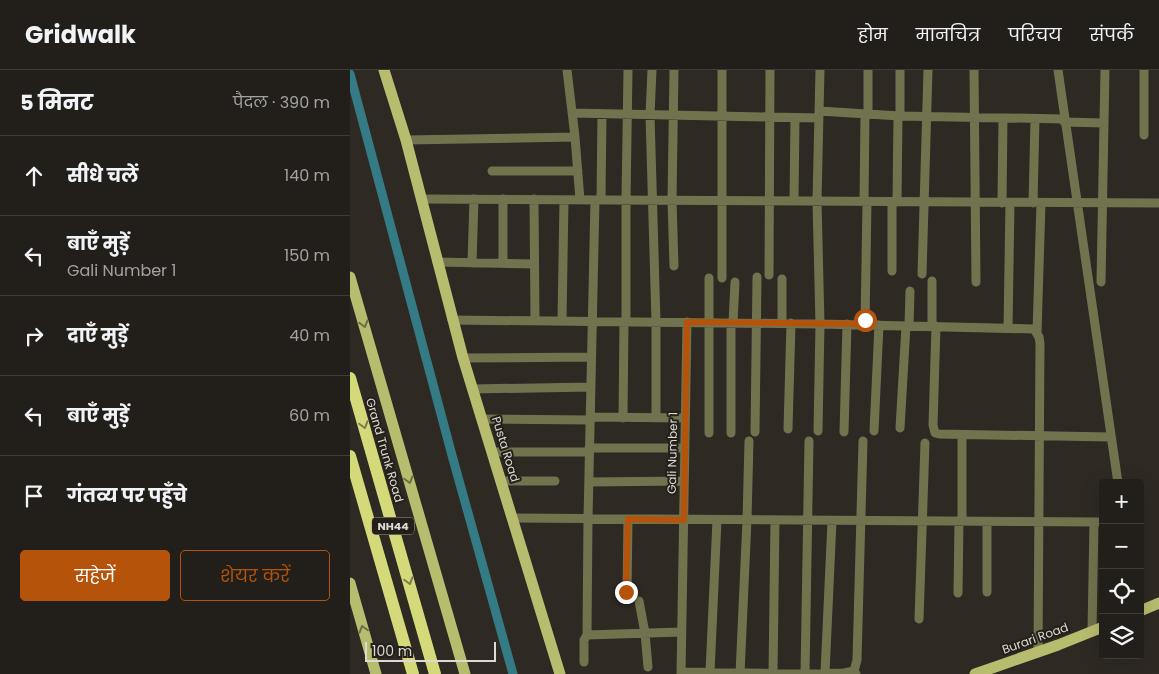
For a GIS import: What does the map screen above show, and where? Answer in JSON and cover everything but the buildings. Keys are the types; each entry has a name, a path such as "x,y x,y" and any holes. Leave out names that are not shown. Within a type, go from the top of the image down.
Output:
{"highway":[{"name":"Grand Trunk Road","path":"350,378 435,674"},
{"name":"NH44","path":"350,456 413,674"}],"main road":[{"name":"Pusta Road","path":"384,70 406,140 463,358 514,518 560,674"},
{"path":"350,278 465,674"},
{"path":"350,583 376,674"},
{"path":"1144,609 1159,603"},
{"name":"Burari Road","path":"979,673 1038,653 1097,629"}],"street":[{"path":"567,70 576,137 580,200"},
{"path":"623,418 628,70"},
{"path":"652,70 650,116 656,322 656,418"},
{"path":"674,70 672,200 674,266"},
{"path":"722,70 722,278"},
{"path":"769,275 770,70"},
{"path":"818,431 820,324 817,201 820,70"},
{"path":"865,324 868,70"},
{"path":"892,271 900,70"},
{"path":"922,274 928,70"},
{"path":"974,70 976,282"},
{"path":"1058,70 1117,479"},
{"path":"1101,282 1105,70"},
{"path":"1144,70 1144,136"},
{"path":"572,114 769,118 866,114 1104,123"},
{"path":"584,662 584,640 587,635 592,321 602,114"},
{"path":"794,118 794,201"},
{"path":"1003,118 1008,328"},
{"path":"1035,119 1037,332 1040,343 1038,653"},
{"path":"406,140 576,137"},
{"path":"492,171 578,171"},
{"path":"421,199 1159,204"},
{"path":"472,263 474,199"},
{"path":"503,199 503,263"},
{"path":"534,200 535,320"},
{"path":"562,321 564,200"},
{"path":"437,262 534,264"},
{"path":"755,432 757,277"},
{"path":"709,278 709,433"},
{"path":"782,279 787,323 788,429"},
{"path":"932,281 934,326 933,430 939,434 962,435 1111,437"},
{"path":"731,433 732,323 735,282"},
{"path":"900,428 910,291"},
{"path":"452,320 865,324 1030,328 1037,332"},
{"name":"Gali Number 1","path":"681,673 687,322"},
{"path":"844,432 847,324"},
{"path":"874,431 879,325"},
{"path":"463,358 592,357"},
{"path":"472,388 591,386"},
{"path":"482,419 685,418"},
{"path":"958,592 962,435"},
{"path":"740,674 749,440"},
{"path":"681,673 805,674 855,672 857,660 864,440"},
{"path":"805,674 809,441"},
{"path":"920,619 925,443"},
{"path":"492,452 685,448"},
{"path":"502,481 555,481"},
{"path":"589,482 684,481"},
{"path":"514,518 1098,522 1097,629"},
{"path":"626,592 628,519"},
{"path":"710,672 717,520"},
{"path":"773,674 775,520"},
{"path":"825,673 832,521"},
{"path":"987,522 987,592"},
{"path":"639,601 645,633 648,666"},
{"path":"587,635 681,632"}],"waterway":[{"path":"350,74 453,459 513,674"}],"route":[{"path":"626,592 628,519 684,520 687,322 865,324 865,320"}]}
